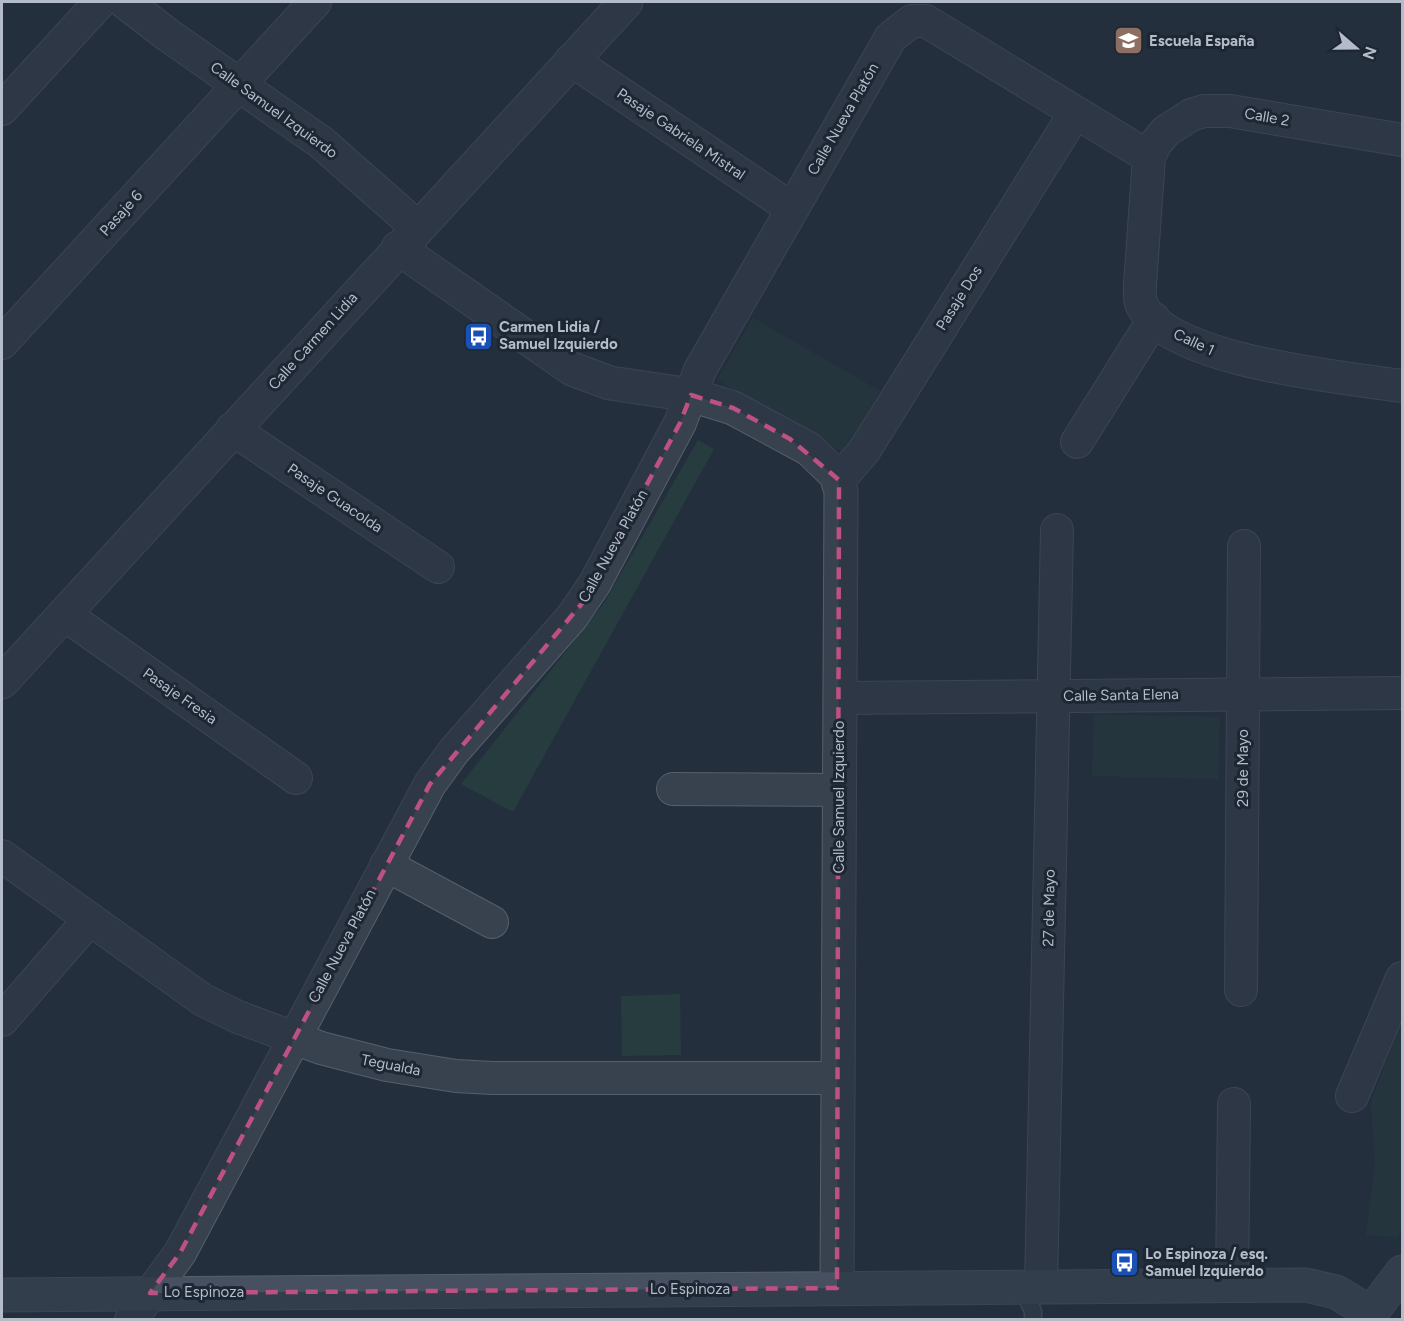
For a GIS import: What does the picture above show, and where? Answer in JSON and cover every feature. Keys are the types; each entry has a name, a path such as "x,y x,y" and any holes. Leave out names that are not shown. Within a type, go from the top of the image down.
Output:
{"main road":[{"path":"1368,1316 1402,1272"},
{"name":"Lo Espinoza","path":"2,1294 1321,1287 1349,1298 1368,1316"}],"street":[{"path":"2,109 100,2"},
{"name":"Calle Samuel Izquierdo","path":"125,2 168,35 240,83 351,167 407,238 579,373 610,383 691,394"},
{"name":"Pasaje 6","path":"2,344 315,2"},
{"name":"Calle Carmen Lidia","path":"2,682 626,2"},
{"name":"Calle Nueva Platón","path":"131,1320 180,1253 386,865 441,767 572,617 595,583 680,423 700,370 891,37 912,21 926,21 1149,157"},
{"name":"Pasaje Gabriela Mistral","path":"571,60 791,208"},
{"name":"Calle 2","path":"1149,157 1166,131 1179,121 1191,115 1217,110 1402,140"},
{"name":"Pasaje Dos","path":"839,480 864,451 1075,113"},
{"name":"Calle 1","path":"1149,157 1140,293 1143,307 1154,319 1173,332 1201,346 1242,361 1402,386"},
{"path":"1077,442 1154,319"},
{"path":"691,394 733,408 809,449 839,480"},
{"name":"Pasaje Guacolda","path":"232,429 438,567"},
{"name":"Calle Samuel Izquierdo","path":"837,1288 839,480"},
{"name":"27 de Mayo","path":"1032,1287 1057,530"},
{"name":"29 de Mayo","path":"1241,990 1244,546"},
{"name":"Pasaje Fresia","path":"64,614 296,778"},
{"name":"Calle Santa Elena","path":"840,698 1402,693"},
{"path":"673,789 840,790"},
{"name":"Tegualda","path":"2,856 203,1000 238,1017 354,1057 456,1076 492,1078 838,1078"},
{"path":"386,865 492,922"},
{"path":"2,1020 89,920"},
{"path":"1352,1096 1402,978"},
{"path":"1232,1286 1234,1104"}],"lane":[{"path":"1032,1287 1033,1320"}],"highlighted area":[{"path":"691,395 733,408 790,439 839,480 837,1288 150,1293 180,1253 430,784 584,601 680,423"}],"green space":[{"path":"753,318 880,391 844,453 717,380"},
{"path":"698,440 714,449 513,812 461,784 604,603"},
{"path":"1094,714 1220,717 1218,779 1092,776"},
{"path":"680,994 681,1055 622,1056 621,996"},
{"path":"1402,1020 1402,1228 1398,1237 1366,1235 1375,1165 1371,1102"}],"place":[{"name":"Escuela España","path":"1128,41"},
{"name":"Carmen Lidia / Samuel Izquierdo","path":"478,336"},
{"name":"Lo Espinoza / esq. Samuel Izquierdo","path":"1124,1263"}]}
